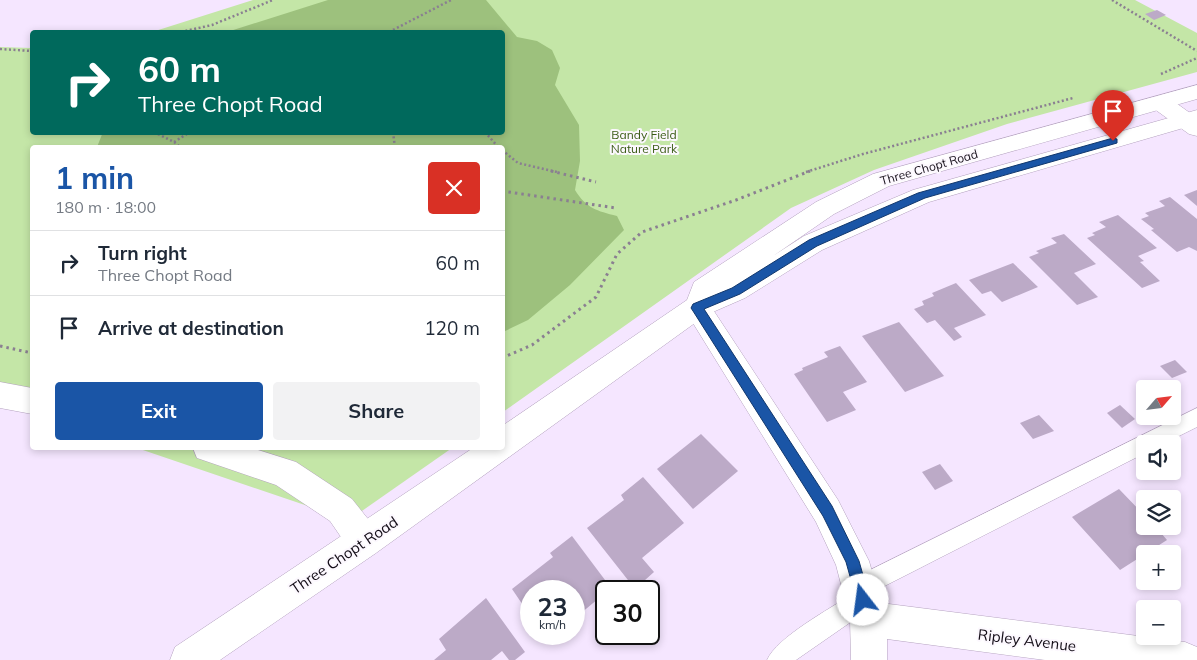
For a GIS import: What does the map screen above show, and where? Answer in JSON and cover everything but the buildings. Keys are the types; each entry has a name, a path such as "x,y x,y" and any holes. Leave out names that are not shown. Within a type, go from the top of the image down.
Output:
{"main road":[{"name":"Three Chopt Road","path":"697,308 703,290 824,208 880,180 1197,92"},
{"path":"1160,103 1193,122"},
{"name":"Three Chopt Road","path":"505,442 697,308 736,291 813,243 921,196 1193,122"},
{"path":"697,308 828,511 852,561 864,602 869,660"},
{"path":"0,395 30,401"},
{"path":"214,450 284,473 341,510 364,541"},
{"name":"Three Chopt Road","path":"188,660 495,450"},
{"name":"Ripley Avenue","path":"864,602 1185,660"}],"lane":[{"path":"779,660 796,645 864,602 1197,416"}],"path":[{"path":"190,30 212,25 273,0"},
{"path":"393,30 451,0"},
{"path":"1112,0 1197,50"},
{"path":"0,49 30,50"},
{"path":"160,135 178,145"},
{"path":"174,142 185,135"},
{"path":"488,135 496,145"},
{"path":"505,152 518,163 596,182"},
{"path":"505,192 616,208"},
{"path":"0,346 30,353"}],"green space":[{"name":"Bandy Field Nature Park","path":"253,0 1135,0 1197,33 1197,72 1007,124 874,170 791,208 505,411 505,145 30,145 30,412 0,403 0,47 30,48 30,135 505,135 505,30 158,30"},
{"path":"328,0 486,0 517,37 537,41 552,50 560,68 555,85 579,125 580,161 575,190 588,205 617,216 624,230 570,285 528,320 505,331 505,145 98,145 102,135 505,135 505,30 233,30"},
{"path":"143,450 449,450 349,520"}],"route":[{"path":"863,600 852,561 828,511 697,308 736,291 813,243 862,220 921,196 1113,141"}]}
